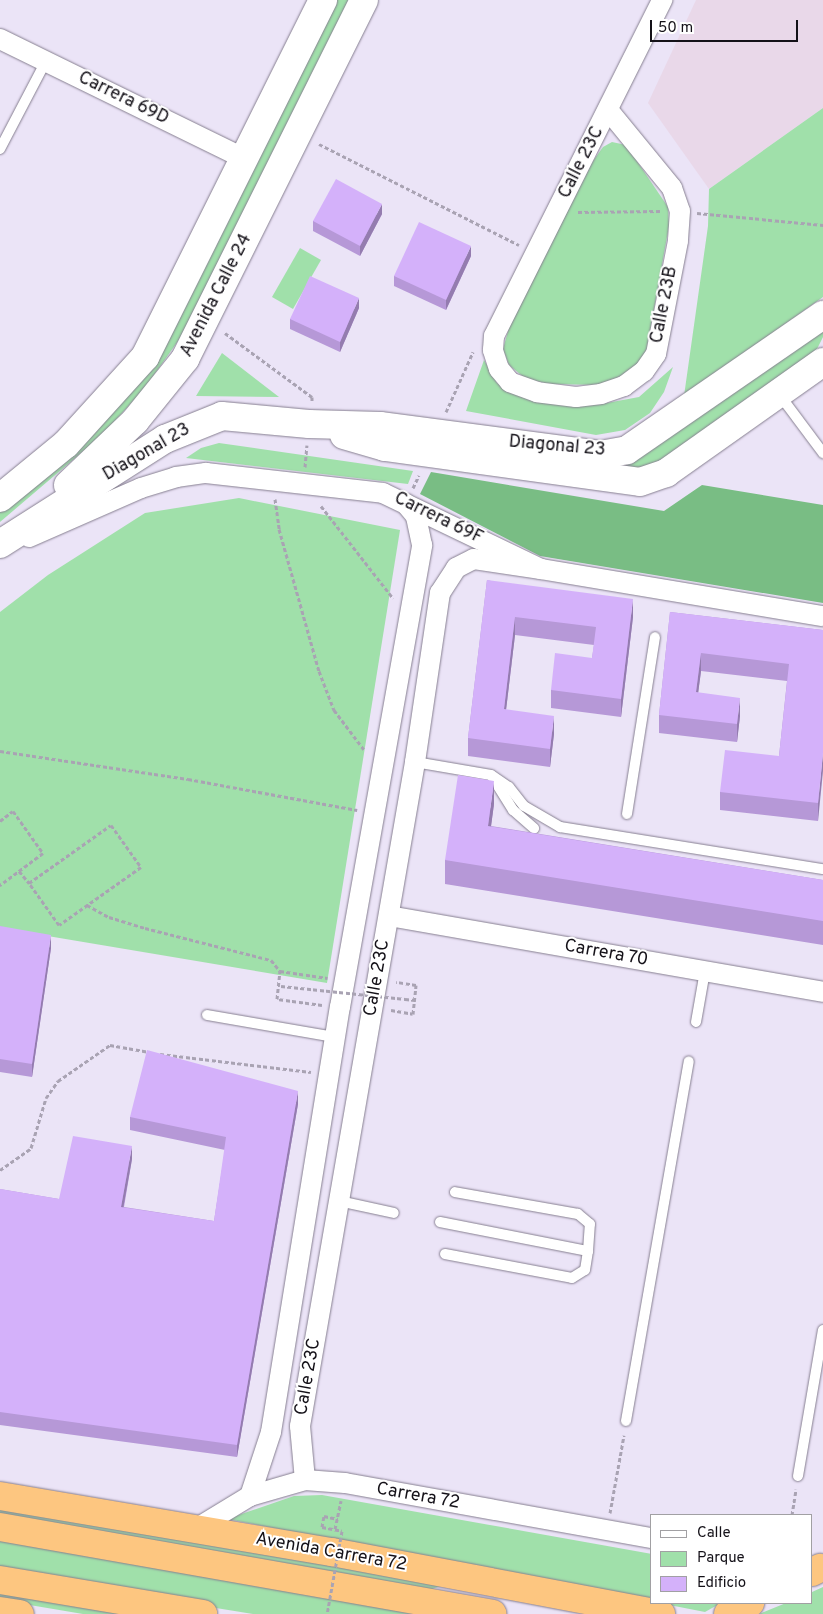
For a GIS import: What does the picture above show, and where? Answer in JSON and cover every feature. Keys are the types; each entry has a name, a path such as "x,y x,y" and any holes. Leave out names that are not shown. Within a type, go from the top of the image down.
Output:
{"highway":[{"name":"Avenida Carrera 72","path":"0,1496 332,1552 661,1614"},
{"name":"Avenida Carrera 72","path":"0,1527 492,1614"},
{"path":"0,1580 203,1614"},
{"path":"428,1603 479,1580"},
{"path":"728,1614 748,1604"},
{"path":"0,1611 20,1614"}],"street":[{"name":"Avenida Calle 24","path":"0,498 66,444 145,357 323,0"},
{"name":"Avenida Calle 24","path":"0,539 91,465 141,414 185,359 364,0"},
{"name":"Calle 23C","path":"499,324 524,252 557,212 609,112 662,0"},
{"name":"Carrera 69D","path":"0,39 245,159"},
{"path":"609,112 672,188 680,211"},
{"name":"Calle 23B","path":"499,324 494,336 495,360 510,382 537,392 576,397 601,394 624,386 644,371 656,354 678,241 680,211"},
{"name":"Diagonal 23","path":"0,544 165,439 208,419 237,416 309,424 385,447 432,444 600,455 627,450 823,315"},
{"name":"Diagonal 23","path":"432,444 640,482 666,473 822,361"},
{"name":"Carrera 69F","path":"0,550 141,488 176,477 206,473 383,493 541,569 823,616"},
{"name":"Calle 23C","path":"250,1496 271,1432 344,980 422,536 416,516 406,504"},
{"name":"Calle 23C","path":"305,1480 300,1426 415,762 440,593 448,577 456,568 474,559 541,569"},
{"name":"Carrera 70","path":"389,916 823,992"},
{"name":"Carrera 72","path":"194,1530 250,1496 305,1480 345,1483 650,1538"}],"lane":[{"path":"0,149 46,61"},
{"path":"778,393 823,453"},
{"path":"627,814 655,637"},
{"path":"415,762 491,775 509,788 524,806 560,827 823,869"},
{"path":"491,775 513,810 534,828"},
{"path":"696,1022 705,971"},
{"path":"206,1014 335,1037"},
{"path":"626,1421 689,1061"},
{"path":"445,1254 572,1278 585,1270 590,1224 578,1214 455,1192"},
{"path":"339,1201 394,1213"},
{"path":"440,1222 588,1251"},
{"path":"798,1476 823,1330"}],"path":[{"path":"319,144 524,252"},
{"path":"557,212 680,211 823,225"},
{"path":"224,332 312,397"},
{"path":"406,504 477,344"},
{"path":"275,480 280,529 319,671 334,710 382,770"},
{"path":"303,483 408,618"},
{"path":"0,751 188,779 374,813"},
{"path":"0,821 13,812 43,853 0,885"},
{"path":"20,870 29,883 59,925 141,867 111,825 29,883"},
{"path":"87,905 108,917 271,960 280,971 280,986 277,1000 340,1007"},
{"path":"280,971 344,980"},
{"path":"396,1011 413,1014 416,986 400,983"},
{"path":"280,986 415,1000"},
{"path":"0,1170 31,1148 46,1098 58,1081 110,1045 178,1057 329,1074"},
{"path":"607,1530 626,1421"},
{"path":"792,1514 798,1476"},
{"path":"332,1552 345,1483"},
{"path":"327,1614 342,1531 322,1528 324,1516 338,1519"}],"shaded area":[{"path":"696,0 823,0 823,108 709,189 648,103"}],"green space":[{"path":"332,0 351,0 183,334 144,389 101,436 0,522 0,511 82,442"},
{"path":"823,108 823,297 684,396 708,226 709,189"},
{"path":"612,142 626,145 668,207 669,226 647,348 641,362 624,375 600,385 550,384 526,379 509,365 503,349 510,324 593,161 603,147"},
{"path":"300,248 321,260 293,309 272,297"},
{"path":"823,324 823,337 814,355 657,464 636,469 618,469 616,459"},
{"path":"222,353 279,397 196,396"},
{"path":"484,360 497,383 516,394 596,405 639,397 673,367 664,392 650,413 625,430 596,435 466,411"},
{"path":"219,443 413,471 408,484 186,458 201,448"},
{"path":"431,472 664,511 702,485 823,505 823,603 540,556 420,494"},
{"path":"239,498 400,530 327,983 0,928 0,612 48,575 145,513"},
{"path":"322,1495 650,1554 650,1601 227,1519 294,1496"},
{"path":"0,1509 444,1585 426,1591 0,1519"},
{"path":"0,1537 443,1614 253,1614 0,1573"},
{"path":"823,1587 823,1614 759,1614 784,1604 813,1604 813,1592"},
{"path":"0,1592 128,1614 83,1614 0,1600"},
{"path":"664,1604 719,1604 705,1612"}],"building":[{"path":"336,179 382,204 360,246 313,221"},
{"path":"419,222 471,246 446,300 394,276"},
{"path":"310,276 359,298 340,342 290,319"},
{"path":"487,580 633,599 621,699 551,690 555,653 592,658 596,627 515,617 504,709 554,716 550,749 468,738"},
{"path":"670,612 823,630 823,753 818,803 720,792 725,750 779,756 789,664 701,653 696,692 740,698 737,724 659,715"},
{"path":"458,775 494,781 488,826 823,880 823,921 445,860"},
{"path":"0,926 51,935 32,1064 0,1059"},
{"path":"147,1050 298,1091 237,1445 0,1412 0,1189 59,1199 73,1136 132,1146 121,1207 214,1221 226,1137 130,1117"}]}
